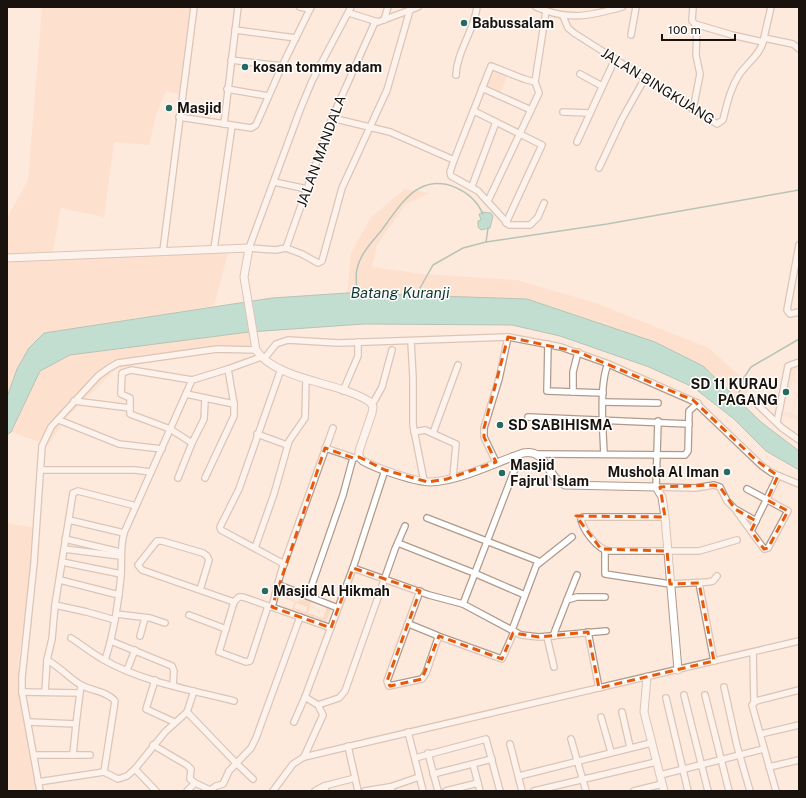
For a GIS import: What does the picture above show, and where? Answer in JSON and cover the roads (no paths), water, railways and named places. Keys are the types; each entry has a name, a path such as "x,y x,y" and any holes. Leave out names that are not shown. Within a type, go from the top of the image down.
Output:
{"street":[{"path":"163,251 194,7"},
{"path":"224,124 238,7"},
{"path":"179,117 251,128 256,125 282,66 311,8 300,7"},
{"path":"260,355 253,337 245,293 245,263 249,248 312,81 352,7"},
{"path":"384,20 388,7"},
{"path":"349,13 375,22 418,7"},
{"path":"456,75 459,58 473,23 477,7"},
{"path":"536,7 563,16 586,16 622,7"},
{"path":"631,35 636,7"},
{"path":"693,7 692,21 698,25 764,40 793,44 799,48"},
{"path":"764,40 771,7"},
{"path":"7,258 214,249 249,248 276,250 286,248 302,254 318,263 322,261 342,188 386,90 410,10"},
{"path":"488,202 539,93 535,82 546,11"},
{"name":"JALAN BINGKUANG","path":"563,16 568,28 574,33 646,78 693,110 719,124 722,122 734,83 760,49 764,40"},
{"name":"JALAN MANDALA","path":"286,248 332,118 375,22"},
{"path":"693,110 700,74 696,55 698,25"},
{"path":"235,30 296,38"},
{"path":"577,142 615,59"},
{"path":"231,60 282,66"},
{"path":"535,82 524,80 492,65 450,172 451,176 472,186 506,223 513,226 530,225 538,217 544,203"},
{"path":"580,74 602,86"},
{"path":"599,168 622,119 646,78"},
{"path":"482,88 531,110"},
{"path":"227,89 268,96"},
{"path":"474,111 540,143 542,146 506,223"},
{"path":"563,112 589,113"},
{"path":"332,118 390,132 454,160"},
{"path":"472,186 496,122"},
{"path":"214,249 232,126"},
{"path":"274,182 307,189"},
{"path":"799,245 787,310 790,314 799,312"},
{"path":"496,462 484,437 484,432 499,379 508,337"},
{"path":"192,442 170,429 130,414 130,398 121,394 122,375 127,371 192,380 228,370 260,355 276,344 284,341 322,343 508,337 548,344 578,352 698,403 757,461 778,476 799,484"},
{"path":"411,341 414,432 424,481"},
{"path":"343,391 358,356 358,342"},
{"path":"548,344 547,390 603,393"},
{"path":"40,791 29,722 22,692 22,664 34,563 43,442 47,432 103,371 118,363 217,349 260,355 280,369 343,391 368,401 372,405"},
{"path":"308,596 372,413 372,405 382,387 392,350"},
{"path":"573,392 573,372 578,352"},
{"path":"777,422 788,367 791,363 799,362"},
{"path":"604,454 603,393 605,372 608,364"},
{"path":"433,433 458,365"},
{"path":"280,369 239,489 220,527 221,530 284,564"},
{"path":"205,478 234,416 234,404 228,370"},
{"path":"255,548 274,494 287,445 305,415 306,379"},
{"path":"105,660 111,641 119,595 121,574 120,554 124,533 192,380"},
{"path":"186,394 205,400 234,404"},
{"path":"178,478 192,442 204,419 205,400"},
{"path":"74,401 130,408"},
{"path":"603,402 658,403"},
{"path":"754,402 799,440"},
{"path":"325,448 386,470 424,481 438,481 453,477 525,452 538,454 687,454 690,408 698,403"},
{"path":"528,417 603,421 658,421 689,424"},
{"path":"59,420 119,444 162,449"},
{"path":"658,421 656,487 662,497 665,517 678,670"},
{"path":"331,628 270,607 243,597 239,597 234,602 219,652 249,662 270,607 279,585 284,564 332,428"},
{"path":"414,432 422,430 433,433 456,444 453,477"},
{"path":"257,434 287,445"},
{"path":"538,454 558,480 565,485 695,488 714,485 720,488 727,501 735,509 764,549 768,548 788,511 747,489"},
{"path":"463,604 485,541 516,464 514,456"},
{"path":"41,470 135,470 151,472"},
{"path":"294,722 353,568 386,470"},
{"path":"751,531 778,476"},
{"path":"45,692 47,660 52,639 55,605 72,495 76,491 136,506"},
{"path":"735,509 756,521"},
{"path":"665,517 582,517 582,522 584,527 600,547 605,550 699,551 737,540"},
{"path":"427,518 536,560 538,564"},
{"path":"68,520 124,533"},
{"path":"318,705 339,698 346,691 405,526"},
{"path":"409,624 502,659 538,564 572,537"},
{"path":"65,539 120,554"},
{"path":"200,590 209,560 208,556 162,541 157,541 138,565 142,570 234,602"},
{"path":"398,543 474,573 525,596"},
{"path":"64,549 120,554"},
{"path":"605,550 605,574 670,584 711,581 716,576"},
{"path":"62,562 121,574"},
{"path":"353,568 463,604 521,635 550,636 606,631"},
{"path":"554,668 550,636 577,575"},
{"path":"60,580 119,595"},
{"path":"699,583 714,661"},
{"path":"279,585 338,608"},
{"path":"420,591 387,681 389,686 422,679 426,673 438,636"},
{"path":"567,600 577,598 605,597"},
{"path":"55,605 115,617 145,618 165,623"},
{"path":"189,615 226,628"},
{"path":"154,745 187,765 192,771 190,779 195,784 209,791 216,786 223,784 229,771 251,748 256,738 300,617"},
{"path":"140,636 145,618"},
{"path":"588,632 599,688"},
{"path":"71,638 105,660 127,670 155,680 234,701"},
{"path":"111,641 172,666 174,671 173,685"},
{"path":"273,791 293,764 304,757 799,641"},
{"path":"127,670 135,650"},
{"path":"753,652 754,702 752,707 761,734 776,791"},
{"path":"47,660 60,668 81,685 107,695 115,701 104,772"},
{"path":"634,791 663,788 651,743 644,708 647,677"},
{"path":"155,680 146,709 174,722"},
{"path":"73,755 81,685"},
{"path":"724,687 740,756 750,791"},
{"path":"754,702 799,690"},
{"path":"38,782 104,772 118,779 126,776 135,769 174,722 187,712 194,691"},
{"path":"22,692 79,693"},
{"path":"684,695 708,791"},
{"path":"705,695 720,760 729,791"},
{"path":"304,697 318,705 323,718 304,757"},
{"path":"666,698 688,791"},
{"path":"187,712 236,763 253,778"},
{"path":"622,712 630,747"},
{"path":"601,717 611,752"},
{"path":"29,722 76,724"},
{"path":"761,734 799,725"},
{"path":"408,732 423,791"},
{"path":"415,758 428,753 486,739 500,791"},
{"path":"571,739 586,791"},
{"path":"519,776 630,747 651,743"},
{"path":"510,744 522,791"},
{"path":"348,746 358,791"},
{"path":"660,775 764,749"},
{"path":"428,753 438,791"},
{"path":"34,755 90,755"},
{"path":"433,774 492,759"},
{"path":"770,767 799,760"},
{"path":"534,791 656,762"},
{"path":"473,764 480,791"},
{"path":"135,769 156,791"},
{"path":"365,791 391,789 420,777"},
{"path":"315,791 355,778"},
{"path":"446,791 460,789 478,782"},
{"path":"187,791 195,784"}],"water":[{"path":"483,212 491,213 493,216 490,228 481,230 478,227 478,221 481,220 479,214"},
{"path":"347,293 527,299 655,342 703,366 761,422 799,451 799,470 766,451 734,419 693,387 649,367 560,336 512,325 364,324 249,332 70,355 40,371 11,432 7,435 7,397 17,369 29,348 44,333 272,298"}],"waterway":[{"name":"Batang Kuranji","path":"357,293 356,272 361,258 399,207 414,191 429,185 447,185 465,193 472,199 483,214"},
{"name":"Batang Kuranji","path":"420,294 420,288 433,265 463,248 486,242 607,224 799,190"},
{"path":"486,242 488,228"},
{"path":"737,400 743,379 751,367 799,339"}],"place":[{"name":"Babussalam","path":"464,23"},
{"name":"kosan tommy adam","path":"245,67"},
{"name":"Masjid","path":"169,108"},
{"name":"SD 11 KURAU PAGANG","path":"786,392"},
{"name":"SD SABIHISMA","path":"500,425"},
{"name":"Mushola Al Iman","path":"727,472"},
{"name":"Masjid Fajrul Islam","path":"502,473"},
{"name":"Masjid Al Hikmah","path":"265,591"}]}
